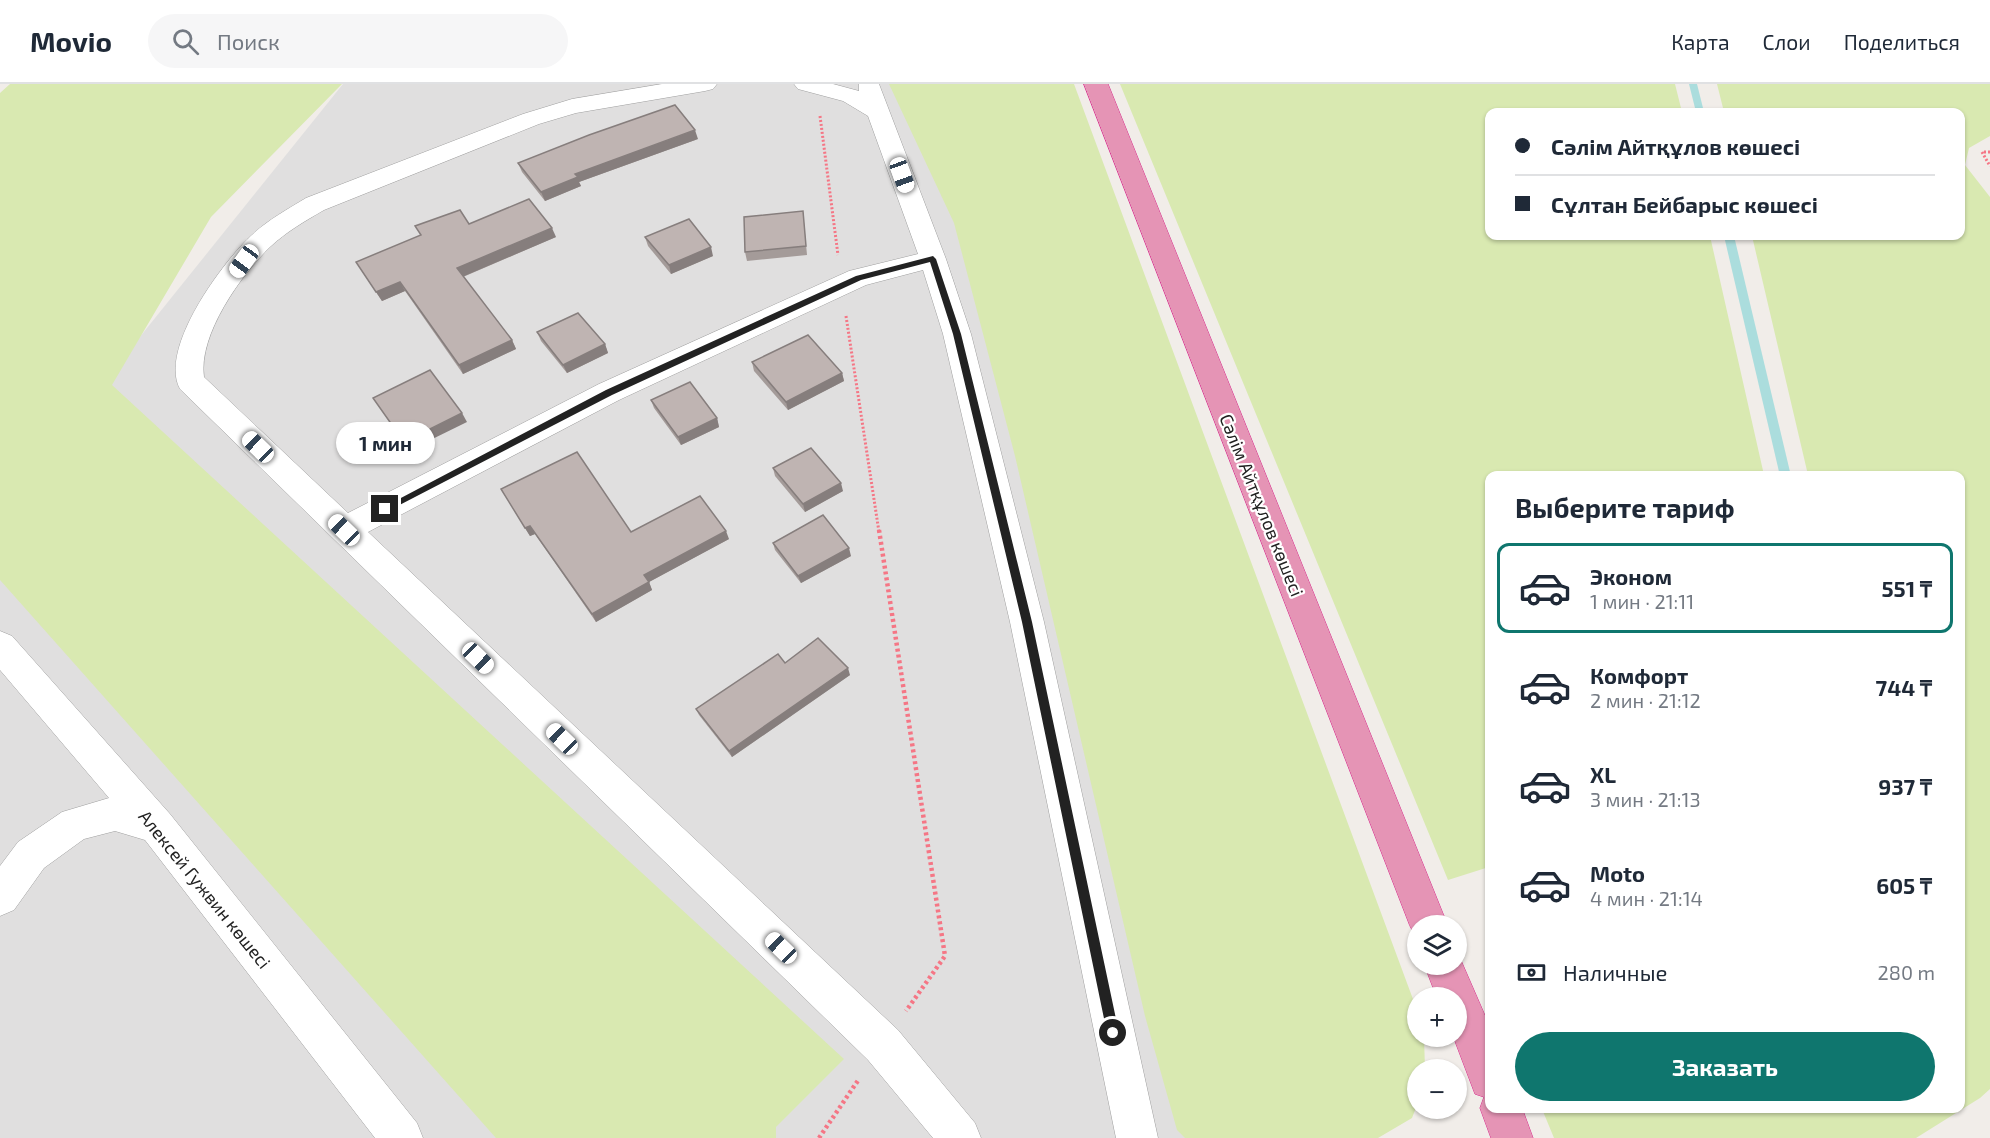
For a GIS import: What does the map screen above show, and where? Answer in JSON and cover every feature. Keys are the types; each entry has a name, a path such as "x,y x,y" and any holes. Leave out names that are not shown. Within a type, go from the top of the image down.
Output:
{"highway":[{"name":"Сәлім Айтқұлов көшесі","path":"1096,84 1425,915"},
{"path":"1448,975 1485,1066"},
{"path":"1503,1113 1512,1138"}],"street":[{"path":"705,84 572,106 531,119 315,204 261,242 244,261 222,291 197,336 186,373 189,381 883,1045 960,1138"},
{"path":"806,84 851,96 874,99 933,259 957,334 1027,622 1137,1138"},
{"path":"344,530 609,392 858,278 933,259"},
{"name":"Алексей Гужвин көшесі","path":"0,646 157,826 402,1138"},
{"path":"0,897 31,855 75,824 115,814 157,826"}],"path":[{"path":"819,1138 945,956 842,286 820,113"},
{"path":"1990,152 1982,152 1990,166"}],"shaded area":[{"path":"343,84 925,84 1273,1138 0,1138 0,511"}],"green space":[{"path":"10,84 342,84 211,217 112,385 844,1059 776,1127 776,1138 496,1138 0,580 0,93"},
{"path":"889,84 1074,84 1408,987 1407,1047 1424,1047 1425,1059 1407,1059 1407,1119 1410,1119 1378,1138 1185,1138 1177,1130 1145,1016 1015,456 954,223"},
{"path":"1120,84 1675,84 1681,108 1485,108 1485,240 1711,240 1763,471 1485,471 1485,868 1448,880"},
{"path":"1717,84 1990,84 1990,136 1969,148 1965,165 1965,108 1723,108"},
{"path":"1965,165 1990,197 1990,1089 1965,1107 1965,471 1807,471 1753,240 1965,240"},
{"path":"1544,1113 1956,1113 1916,1138 1554,1138"}],"building":[{"path":"675,105 695,130 575,174 578,177 541,192 518,163 589,135"},
{"path":"529,199 552,228 457,268 512,340 459,365 400,282 376,292 356,262 421,235 415,226 460,210 469,224"},
{"path":"803,211 806,246 745,252 744,217"},
{"path":"689,219 711,247 669,265 645,237"},
{"path":"578,313 605,344 563,365 537,332"},
{"path":"808,335 842,373 786,402 752,362"},
{"path":"430,370 462,413 404,442 373,398"},
{"path":"690,382 717,418 678,437 651,400"},
{"path":"811,448 841,483 803,504 773,468"},
{"path":"577,452 631,532 700,496 726,531 644,575 649,582 592,614 530,526 525,528 501,489"},
{"path":"823,515 849,548 798,576 773,543"},
{"path":"818,638 848,668 729,751 696,709 778,654 785,663"}],"waterway":[{"path":"1693,84 1699,108"},
{"path":"1730,240 1785,471"}],"route":[{"path":"385,509 609,392 858,278 933,259 957,334 1027,622 1113,1033"}]}
